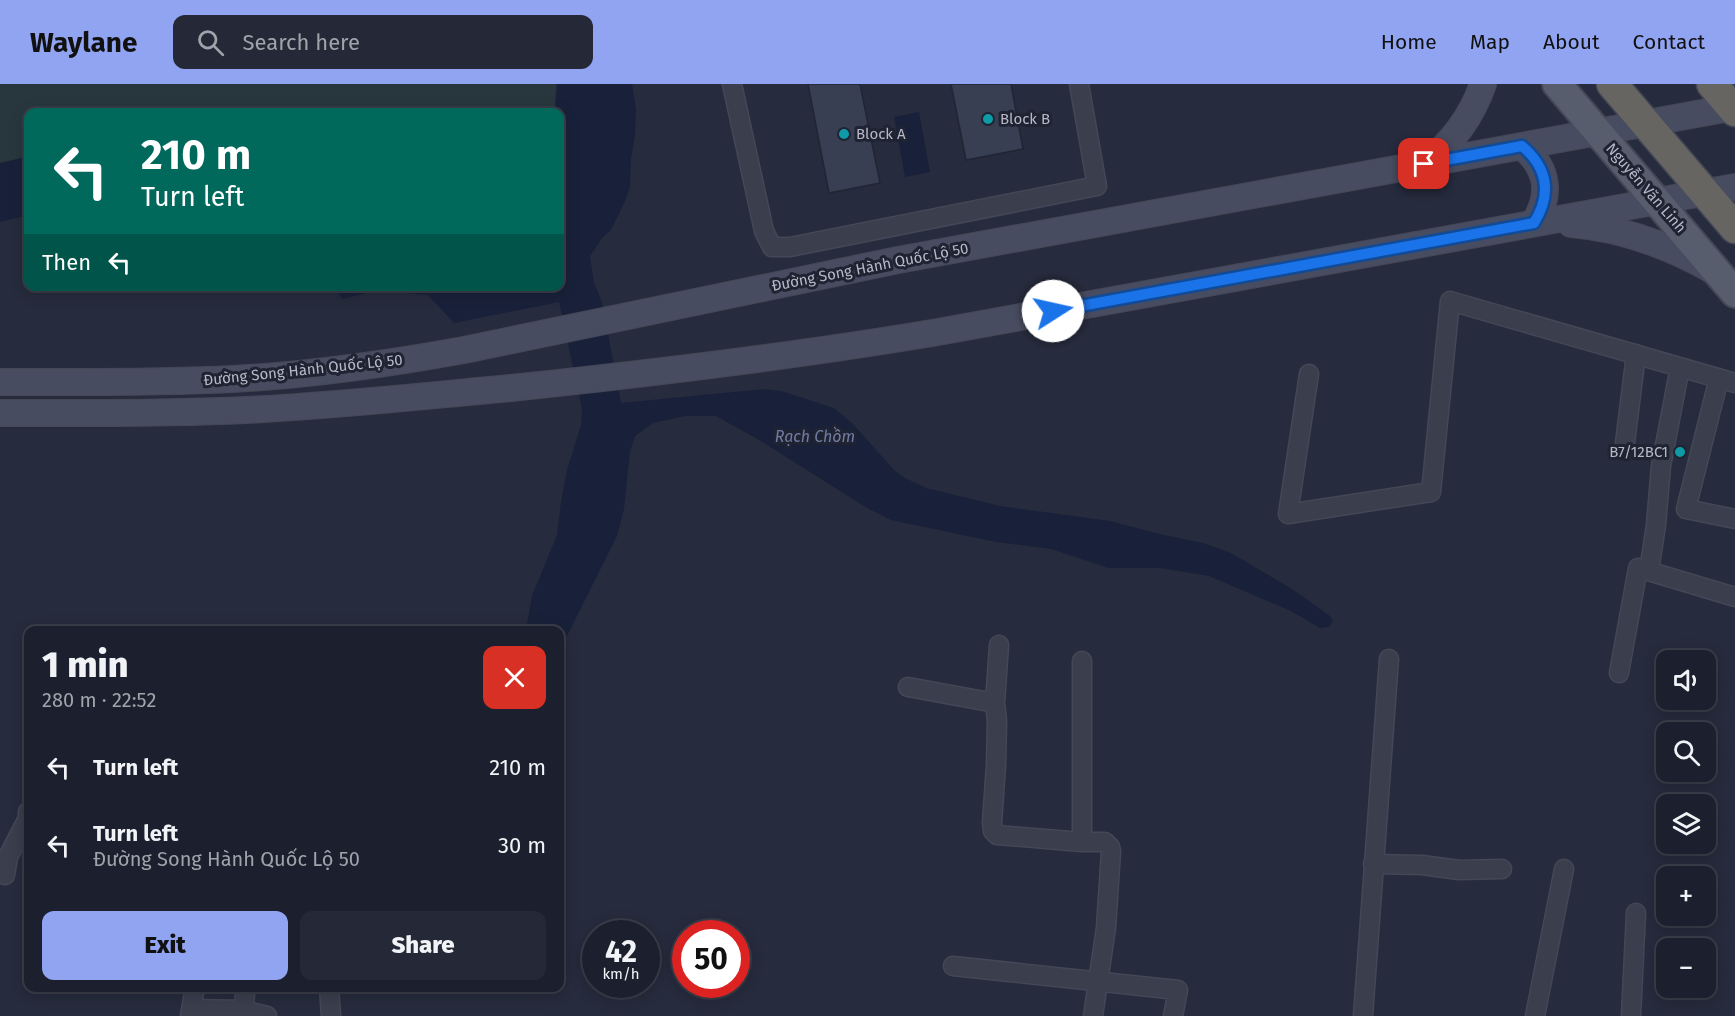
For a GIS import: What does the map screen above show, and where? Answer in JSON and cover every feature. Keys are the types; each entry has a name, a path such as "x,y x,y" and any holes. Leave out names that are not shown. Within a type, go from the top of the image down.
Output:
{"highway":[{"path":"1612,84 1735,228"},
{"path":"1712,84 1734,109"}],"main road":[{"path":"1424,164 1444,148 1461,128 1471,112 1482,84"},
{"name":"Nguyễn Văn Linh","path":"1557,84 1727,283"},
{"name":"Đường Song Hành Quốc Lộ 50","path":"0,382 189,381 304,373 418,358 898,260 1646,123 1734,109"},
{"path":"1522,146 1537,162 1544,182 1544,203 1534,223 1582,225 1630,235 1676,251 1727,283"},
{"name":"Đường Song Hành Quốc Lộ 50","path":"0,414 260,410 575,381 790,356 906,338 1735,187"}],"street":[{"path":"732,84 764,231 772,247 802,245 1097,186 1079,84"},
{"path":"1309,374 1288,514 1431,492 1450,301 1727,381 1686,509 1735,519"},
{"path":"1625,443 1636,354"},
{"path":"1648,571 1656,525 1661,466 1680,367"},
{"path":"1619,673 1638,568 1735,597"},
{"path":"999,645 995,703 997,721 993,831 997,836 1105,842 1110,847 1106,928 1093,1016"},
{"path":"1363,1016 1389,659"},
{"path":"1082,661 1082,842"},
{"path":"908,687 995,703"},
{"path":"5,875 8,857 24,826"},
{"path":"1373,864 1422,865 1459,870 1502,869"},
{"path":"1536,1016 1564,868"},
{"path":"1631,1016 1636,913"},
{"path":"953,966 1178,990 1173,1016"},
{"path":"194,992 191,1012 243,1010 267,1016"},
{"path":"243,1010 245,992"},
{"path":"329,992 331,1016"}],"shaded area":[{"path":"0,84 556,84 554,108 24,108 24,159 0,163"}],"water":[{"name":"Rạch Chồm","path":"557,84 632,84 636,110 630,186 611,230 603,237 590,256 594,283 602,302 621,403 764,389 781,391 834,408 853,424 895,471 926,488 1000,506 1110,521 1203,543 1231,553 1292,589 1330,616 1333,621 1329,627 1320,628 1291,611 1209,576 1160,568 1109,568 1051,549 996,542 891,520 867,508 761,441 716,416 685,416 653,423 635,436 630,452 624,509 617,536 564,642 564,626 527,626 532,596 557,535 567,470 581,425 582,409 559,302 454,323 428,295 389,291 564,291 564,108 555,108"},
{"path":"919,112 930,172 905,177 894,117"},
{"path":"22,158 24,160 24,216 0,222 0,163"},
{"name":"Rạch Chồm","path":"337,291 375,291 342,299"}],"building":[{"name":"Block A","path":"808,84 860,84 880,183 829,193"},
{"name":"Block B","path":"951,84 1011,84 1023,149 966,160"}],"place":[{"name":"Block B","path":"988,119"},
{"name":"Block A","path":"844,134"},
{"name":"B7/12BC1","path":"1680,452"}],"route":[{"path":"1053,311 1534,223 1540,214 1545,193 1542,171 1530,153 1522,146 1424,164"}]}
